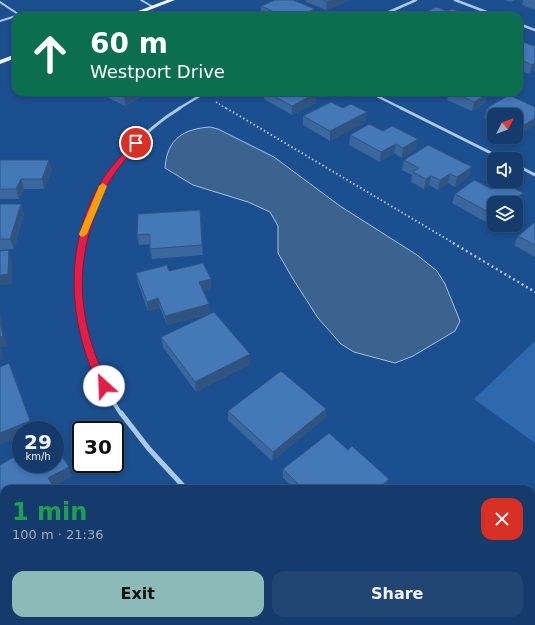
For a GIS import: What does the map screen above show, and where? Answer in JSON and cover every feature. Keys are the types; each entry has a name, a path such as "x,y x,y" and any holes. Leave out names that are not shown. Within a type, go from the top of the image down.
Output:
{"main road":[{"path":"139,12 172,0"},
{"path":"0,62 12,58"}],"street":[{"path":"389,12 416,0"},
{"path":"456,0 487,12"},
{"path":"523,26 535,30"},
{"path":"182,485 125,421 97,373 80,315 78,287 80,251 89,217 100,191 124,156 164,118 199,96"},
{"path":"377,96 489,152"},
{"path":"523,169 535,175"}],"lane":[{"path":"140,0 153,7"},
{"path":"0,2 15,12"},
{"path":"0,21 12,17"}],"path":[{"path":"205,96 535,292"}],"shaded area":[{"path":"210,127 218,129 274,157 340,206 417,255 437,271 445,284 460,321 455,331 413,356 395,363 354,352 341,344 318,318 278,253 278,226 270,212 248,202 193,185 165,168 169,150 178,137 192,130"},
{"path":"535,341 535,443 474,399"}],"building":[{"path":"275,0 293,0 315,9 308,12 274,12 261,6"},
{"path":"436,7 447,11 452,9 460,12 426,12"},
{"path":"523,42 534,46 535,45 535,63 532,65 523,61"},
{"path":"274,96 310,96 292,106"},
{"path":"461,96 484,96 474,102"},
{"path":"507,96 511,96 535,107 535,118 523,126 523,108 487,108"},
{"path":"331,102 343,108 351,104 367,112 330,131 303,116"},
{"path":"369,124 383,131 392,126 418,139 403,148 396,144 381,152 350,135"},
{"path":"428,145 472,167 457,177 450,174 440,180 431,176 426,179 413,172 419,168 404,160"},
{"path":"0,160 49,160 42,179 21,179 16,189 0,189"},
{"path":"474,180 487,186 487,188 513,188 523,193 519,196 487,196 487,211 455,194"},
{"path":"0,204 21,204 10,239 0,239"},
{"path":"200,210 202,245 150,249 150,234 137,235 138,214"},
{"path":"535,222 535,245 518,236"},
{"path":"9,250 8,274 0,275 0,251"},
{"path":"203,263 211,279 199,282 209,304 165,316 158,298 147,302 136,273 167,265 169,271"},
{"path":"214,312 250,354 195,382 161,337"},
{"path":"0,322 3,336 0,337"},
{"path":"9,363 30,421 12,421 12,428 0,433 0,367"},
{"path":"281,371 326,409 273,452 228,411"},
{"path":"329,433 348,450 352,446 389,479 382,485 299,485 283,469"},
{"path":"12,458 12,473 58,473 48,478 52,485 0,485 0,465"},
{"path":"64,459 69,467 64,470"}],"slow traffic":[{"path":"83,234 103,186"}],"route":[{"path":"104,386 97,373 80,315 78,266 83,235 100,191 110,174 136,143"}]}
